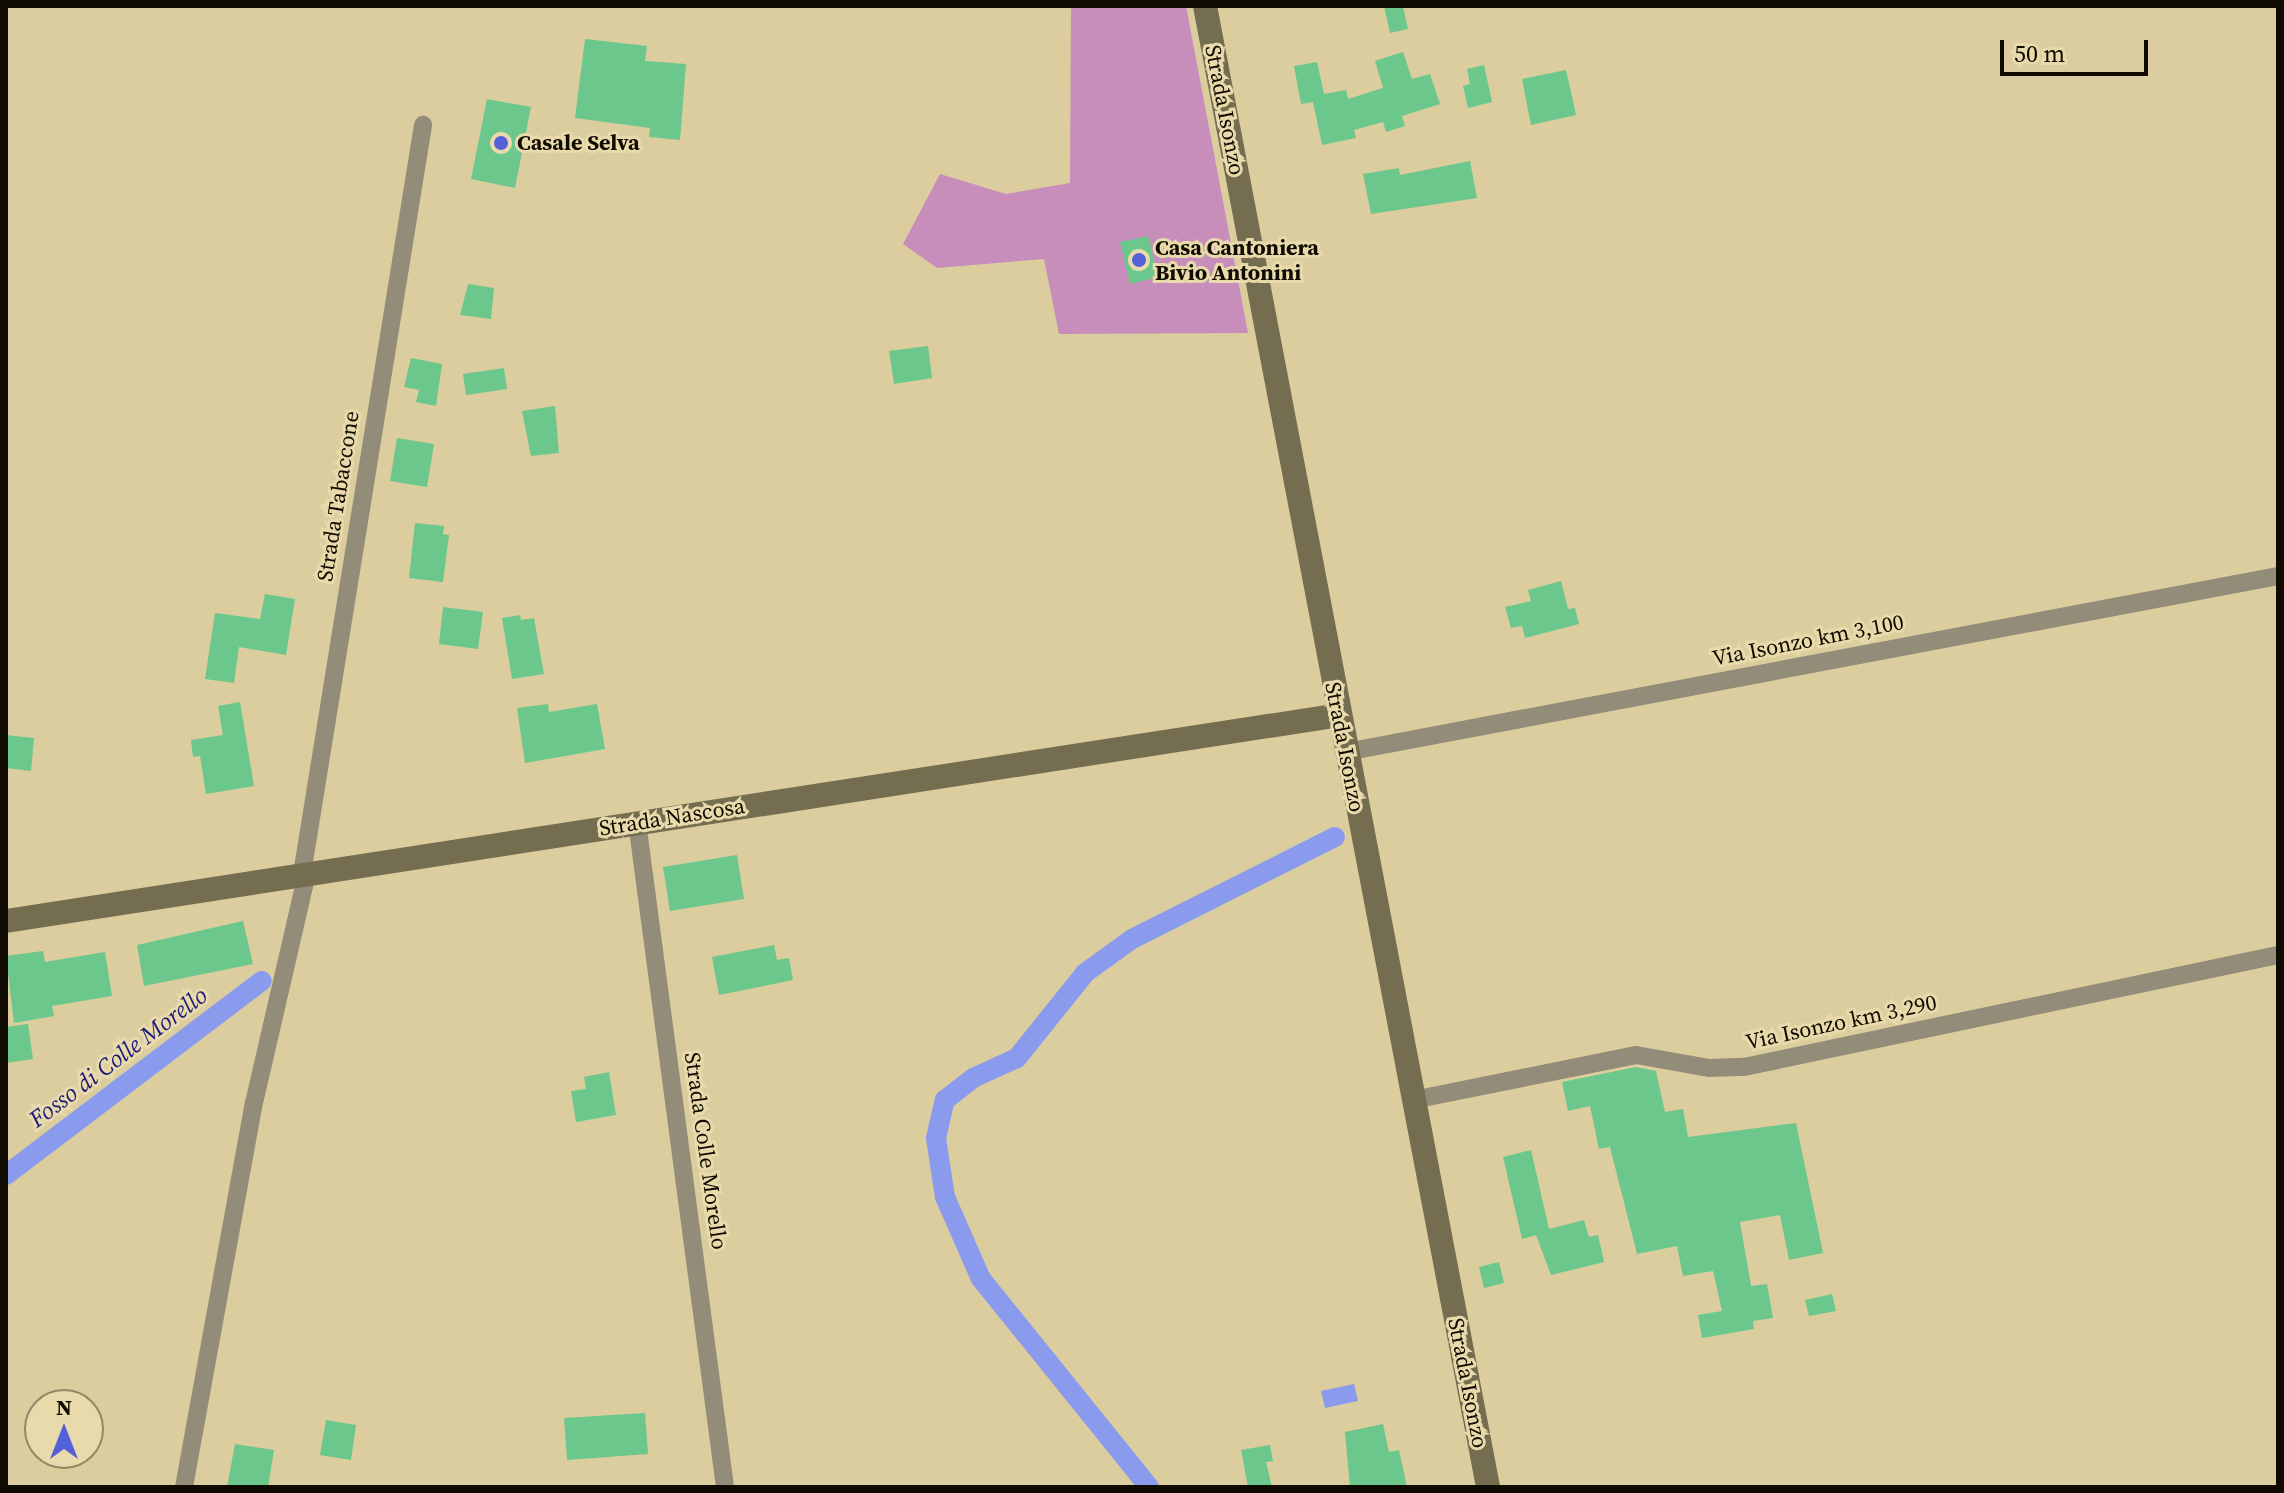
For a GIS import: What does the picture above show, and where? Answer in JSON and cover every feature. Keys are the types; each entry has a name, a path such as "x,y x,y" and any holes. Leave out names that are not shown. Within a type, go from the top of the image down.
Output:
{"main road":[{"name":"Strada Isonzo","path":"1205,6 1488,1487"},
{"name":"Strada Nascosa","path":"6,921 1339,715"}],"street":[{"name":"Strada Tabaccone","path":"184,1487 254,1103 304,874 423,125"},
{"name":"Via Isonzo km 3,100","path":"1346,752 2278,576"},
{"name":"Strada Colle Morello","path":"637,822 725,1487"},
{"name":"Via Isonzo km 3,290","path":"1413,1100 1636,1055 1710,1068 1744,1067 2278,955"}],"shaded area":[{"path":"1071,6 1186,6 1248,333 1059,334 1044,259 937,268 903,244 940,174 1006,194 1070,183"}],"water":[{"path":"1354,1384 1358,1401 1325,1408 1321,1391"}],"building":[{"path":"1384,6 1403,6 1408,29 1390,33"},
{"path":"585,39 647,46 645,61 686,64 680,140 649,137 650,128 575,118"},
{"path":"1403,52 1412,79 1430,74 1440,104 1402,116 1405,126 1386,132 1383,122 1354,130 1356,138 1322,145 1313,102 1301,104 1294,66 1317,62 1324,94 1346,90 1348,99 1383,88 1375,61"},
{"path":"1484,65 1492,102 1468,108 1463,86 1470,84 1467,69"},
{"path":"1566,70 1576,115 1531,125 1522,79"},
{"name":"Casale Selva","path":"487,99 531,107 515,188 471,179"},
{"path":"1470,161 1477,198 1371,214 1363,174 1399,168 1400,175"},
{"name":"Casa Cantoniera Bivio Antonini","path":"1148,236 1158,277 1130,284 1120,242"},
{"path":"468,284 494,288 491,319 460,315"},
{"path":"928,346 932,378 894,384 889,351"},
{"path":"411,358 442,364 436,406 416,402 419,390 404,387"},
{"path":"504,368 507,389 466,395 463,374"},
{"path":"555,406 559,453 531,456 522,411"},
{"path":"397,438 434,444 427,487 390,481"},
{"path":"415,523 444,526 443,534 449,535 443,582 409,578"},
{"path":"1561,581 1568,609 1575,608 1579,624 1525,638 1522,626 1511,628 1505,607 1531,601 1528,590"},
{"path":"265,594 295,599 286,655 239,647 234,683 205,679 215,613 260,619"},
{"path":"443,607 483,612 478,649 439,644"},
{"path":"520,615 521,620 534,618 544,674 512,679 502,618"},
{"path":"240,702 254,786 206,794 200,756 193,757 191,740 223,735 218,706"},
{"path":"548,704 549,712 597,704 605,749 525,763 517,708"},
{"path":"6,735 34,738 31,771 6,768"},
{"path":"737,855 744,899 670,911 663,867"},
{"path":"243,921 253,964 144,986 137,945"},
{"path":"774,945 777,960 789,958 793,980 719,995 712,957"},
{"path":"43,951 45,962 105,952 112,996 52,1006 54,1016 14,1023 6,956"},
{"path":"28,1024 33,1059 6,1063 6,1027"},
{"path":"1636,1067 1656,1071 1665,1112 1683,1109 1688,1137 1796,1123 1823,1253 1789,1260 1780,1215 1740,1222 1751,1286 1767,1284 1773,1318 1753,1321 1754,1329 1702,1338 1698,1315 1722,1311 1713,1271 1683,1276 1677,1246 1637,1254 1610,1147 1599,1149 1590,1106 1568,1111 1562,1082"},
{"path":"609,1072 616,1115 576,1122 571,1091 586,1089 584,1077"},
{"path":"1531,1150 1549,1229 1584,1220 1589,1237 1598,1235 1604,1262 1551,1275 1536,1235 1522,1239 1503,1157"},
{"path":"1499,1262 1504,1283 1484,1288 1479,1267"},
{"path":"1832,1294 1836,1311 1809,1316 1805,1300"},
{"path":"645,1413 648,1454 567,1460 564,1418"},
{"path":"326,1420 356,1425 351,1460 320,1455"},
{"path":"1383,1424 1389,1452 1399,1450 1407,1487 1350,1487 1345,1432"},
{"path":"235,1444 274,1450 268,1487 227,1487"},
{"path":"1270,1445 1273,1461 1266,1462 1272,1487 1248,1487 1241,1450"}],"waterway":[{"path":"1149,1487 981,1279 945,1197 936,1138 945,1100 973,1078 1017,1058 1085,973 1132,939 1335,837"},
{"name":"Fosso di Colle Morello","path":"6,1175 262,981"}],"place":[{"name":"Casale Selva","path":"501,143"},
{"name":"Casa Cantoniera Bivio Antonini","path":"1139,260"}]}
